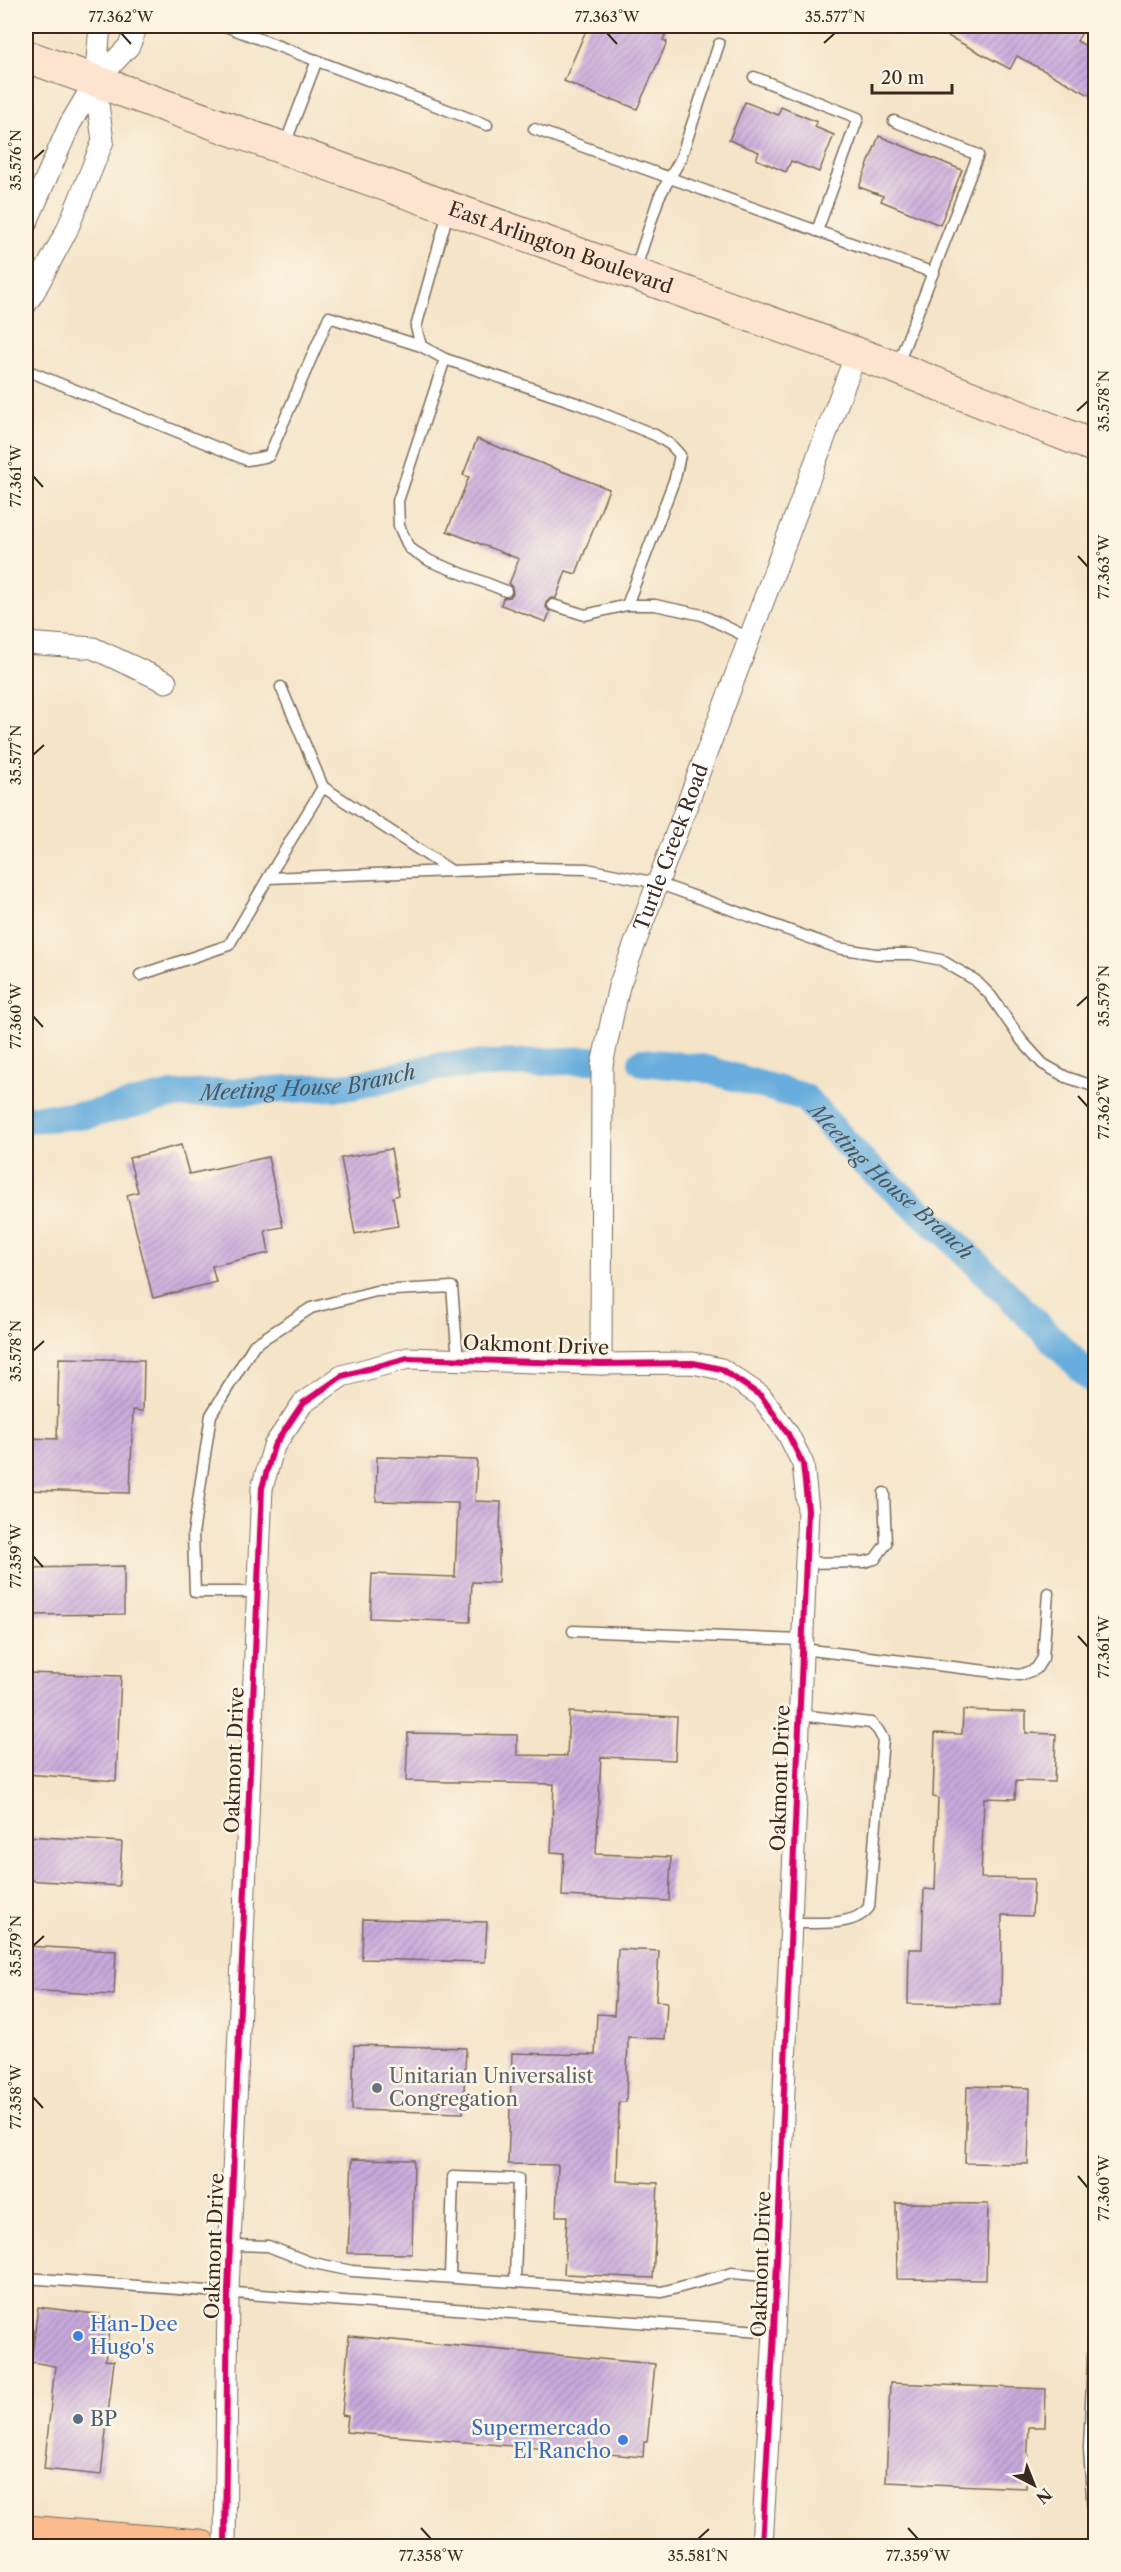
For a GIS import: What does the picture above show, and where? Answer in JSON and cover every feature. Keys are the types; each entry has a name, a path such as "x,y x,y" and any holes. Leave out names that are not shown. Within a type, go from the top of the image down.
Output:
{"main road":[{"name":"East Arlington Boulevard","path":"26,56 897,368 1095,447"},
{"path":"26,2532 200,2547"}],"street":[{"path":"26,304 67,230 103,141 95,82 100,26"},
{"path":"26,224 70,124 95,82 129,46 137,26"},
{"name":"Turtle Creek Road","path":"601,1364 602,1065 619,986 856,354"},
{"path":"26,643 93,648 166,682"},
{"name":"Oakmont Drive","path":"225,2547 228,2291 262,1488 274,1446 303,1403 342,1376 408,1358 601,1364 693,1363 721,1369 760,1396 788,1434 803,1464 808,1510 777,2277 762,2547"}],"lane":[{"path":"225,26 487,124"},
{"path":"633,274 660,197 680,160 718,44"},
{"path":"283,149 316,60"},
{"path":"754,77 858,118 817,231"},
{"path":"894,121 978,154 897,368"},
{"path":"534,129 934,273"},
{"path":"421,346 416,327 449,208"},
{"path":"26,370 248,460 269,456 329,317 421,346 445,359 579,404 656,435 680,454 675,478 627,605"},
{"path":"445,359 398,501 399,526 409,548 430,561 506,591"},
{"path":"553,605 585,615 627,605 655,605 702,615 749,639"},
{"path":"280,687 323,788 450,870"},
{"path":"141,975 229,945 323,788"},
{"path":"268,878 450,870 587,869 657,883 838,948 876,954 912,954 941,960 975,980 991,996 1022,1041 1043,1064 1066,1077 1095,1087"},
{"path":"258,1592 195,1592 193,1534 211,1415 254,1345 311,1308 376,1291 452,1287 458,1360"},
{"path":"805,1563 864,1562 875,1559 886,1544 884,1493"},
{"path":"573,1631 802,1644 1020,1676 1036,1669 1043,1658 1048,1593"},
{"path":"791,1923 851,1920 864,1914 869,1906 883,1739 871,1723 799,1715"},
{"path":"450,2277 453,2177 518,2179 515,2282"},
{"path":"230,2245 268,2246 309,2262 352,2271 662,2292 732,2273 777,2277"},
{"path":"26,2277 774,2332"},
{"path":"1095,2294 1093,2457 1095,2547"}],"building":[{"path":"588,26 669,26 663,40 667,42 637,109 612,99 611,101 564,81"},
{"path":"929,26 1069,26 1082,32 1077,41 1095,51 1095,98 1017,56 1010,69"},
{"path":"745,102 778,115 781,107 817,122 815,127 834,135 819,172 791,161 786,172 756,159 759,152 729,140"},
{"path":"879,136 962,170 940,225 881,201 883,196 859,187"},
{"path":"477,439 609,489 576,574 566,571 556,598 551,598 546,602 546,607 550,612 546,622 501,605 503,598 510,597 513,593 509,584 519,559 447,531 469,477 463,475"},
{"path":"181,1145 189,1174 268,1157 283,1227 265,1230 269,1253 212,1266 216,1282 153,1298 127,1195 138,1192 129,1158"},
{"path":"391,1149 399,1195 393,1197 398,1226 355,1234 341,1158"},
{"path":"59,1358 144,1360 143,1411 133,1410 130,1493 26,1490 26,1438 57,1439"},
{"path":"377,1457 477,1460 475,1501 501,1502 498,1583 472,1582 470,1622 370,1618 372,1574 455,1577 458,1503 376,1501"},
{"path":"124,1566 124,1614 26,1615 26,1568"},
{"path":"26,1673 121,1676 116,1781 26,1774"},
{"path":"963,1710 1026,1712 1026,1733 1056,1734 1054,1782 1016,1781 1015,1799 984,1798 981,1878 1034,1879 1032,1916 1002,1915 1001,2005 908,2004 909,1949 922,1949 924,1889 935,1890 938,1798 933,1797 935,1733 962,1734"},
{"path":"569,1712 677,1717 675,1760 601,1757 596,1854 671,1857 669,1901 562,1896 564,1853 551,1852 554,1784 406,1781 408,1733 517,1735 517,1755 567,1756"},
{"path":"26,1836 122,1842 119,1886 26,1880"},
{"path":"363,1919 487,1922 485,1962 362,1959"},
{"path":"26,1946 116,1951 114,1995 26,1990"},
{"path":"618,1949 659,1951 656,2001 667,2002 665,2039 628,2037 626,2102 619,2102 617,2181 658,2183 653,2278 564,2274 567,2216 556,2216 558,2165 508,2164 512,2053 595,2055 597,2014 614,2015"},
{"path":"354,2045 466,2048 463,2113 352,2110"},
{"path":"967,2086 1030,2088 1028,2164 965,2163"},
{"path":"352,2159 414,2160 412,2254 348,2253"},
{"path":"896,2203 988,2204 986,2280 897,2279"},
{"path":"38,2307 111,2316 105,2360 114,2361 101,2475 44,2469 55,2366 31,2362"},
{"path":"349,2336 655,2364 647,2442 644,2442 643,2457 346,2432 348,2416 342,2415"},
{"path":"890,2383 1046,2389 1045,2427 1029,2427 1026,2488 886,2482"}],"waterway":[{"name":"Meeting House Branch","path":"26,1119 87,1115 171,1095 352,1086 439,1066 591,1060"},
{"name":"Meeting House Branch","path":"642,1062 702,1068 804,1097 865,1164 950,1237 1096,1383"}],"cycle path":[{"path":"225,2546 228,2291 262,1488 274,1446 303,1403 342,1376 408,1358 601,1364 693,1363 721,1369 761,1396 788,1434 803,1464 808,1510 774,2332 762,2546"}],"place":[{"name":"Unitarian Universalist Congregation","path":"377,2088"},
{"name":"Han-Dee Hugo's","path":"78,2336"},
{"name":"BP","path":"78,2419"},
{"name":"Supermercado El Rancho","path":"623,2440"}]}
